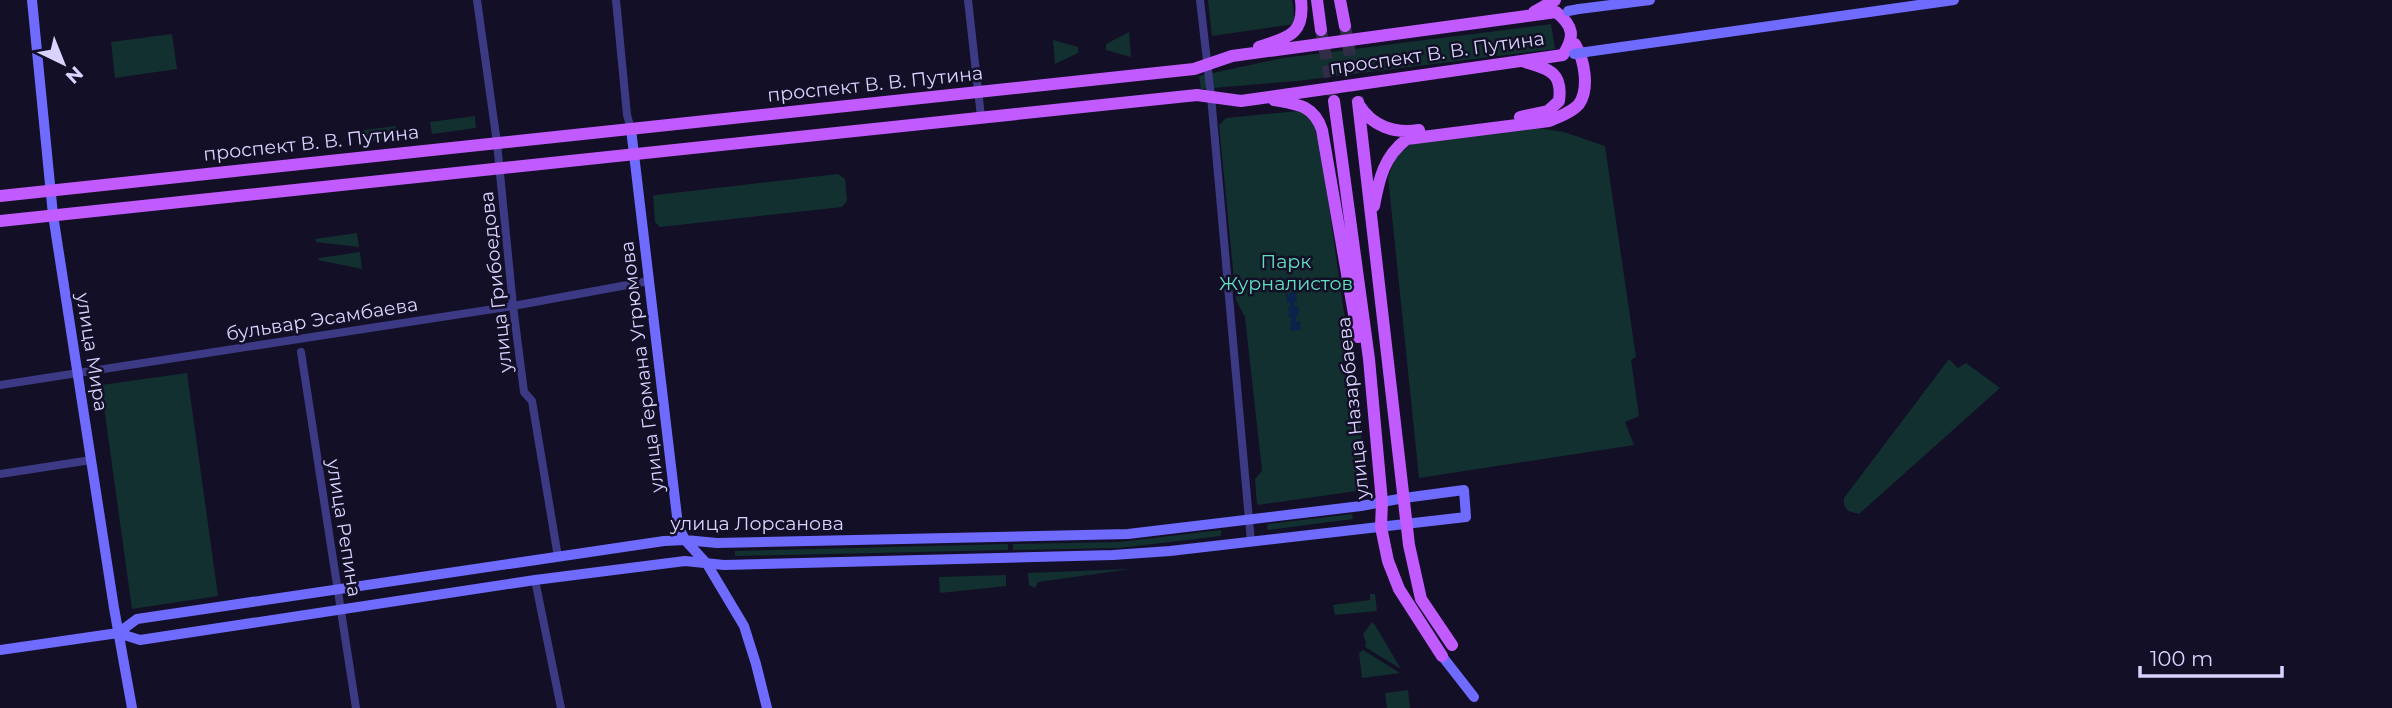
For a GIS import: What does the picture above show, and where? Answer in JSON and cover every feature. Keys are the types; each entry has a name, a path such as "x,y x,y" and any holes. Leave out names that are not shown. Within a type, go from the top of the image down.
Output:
{"main road":[{"name":"улица Мира","path":"32,0 53,215 132,708"},
{"path":"1231,56 1292,34 1298,29 1303,16 1301,0"},
{"path":"1317,0 1321,30"},
{"path":"1342,0 1345,26"},
{"path":"1372,216 1377,188 1387,158 1407,139 1549,121 1578,105 1584,90 1581,55 1570,32 1567,7 1650,0"},
{"path":"1575,54 1954,0"},
{"name":"проспект В. В. Путина","path":"0,195 1194,69 1231,56 1526,17 1567,7 1570,44 1575,54 1241,101 1197,94 0,221"},
{"name":"улица Назарбаева","path":"1452,645 1421,599 1407,524 1358,102 1375,124 1399,131 1548,111 1559,101 1561,87 1556,76 1546,68 1521,61"},
{"path":"1260,98 1305,107 1318,117 1361,355 1371,379"},
{"name":"улица Назарбаева","path":"1334,101 1371,379 1382,502 1381,527 1388,561 1399,589 1442,656"},
{"name":"улица Германа Угрюмова","path":"631,129 678,525 685,540 707,564 744,626 757,664 767,708"},
{"name":"улица Лорсанова","path":"0,650 118,633 140,640 535,580 685,561 707,564 1113,555 1170,551 1466,517 1464,490 1128,534 717,542 685,540 137,619 118,633"},
{"path":"1442,656 1474,697"}],"street":[{"name":"улица Грибоедова","path":"477,0 497,143 524,392 533,405 558,557"},
{"name":"улица Германа Угрюмова","path":"616,0 627,115 631,129"},
{"path":"968,0 981,117"},
{"path":"1200,0 1251,542"},
{"name":"бульвар Эсамбаева","path":"0,385 513,306 649,281"},
{"name":"улица Репина","path":"301,352 356,708"},
{"path":"0,474 91,460"},
{"path":"535,580 561,708"}],"green space":[{"path":"1208,0 1292,0 1295,24 1212,36"},
{"path":"1551,24 1555,49 1297,81 1201,89 1199,76 1283,58"},
{"path":"1129,32 1131,57 1106,50 1106,44"},
{"path":"172,34 177,69 115,78 111,42"},
{"path":"1053,40 1078,47 1078,53 1055,64"},
{"name":"Парк Журналистов","path":"1309,110 1313,114 1316,135 1320,142 1368,484 1364,490 1257,505 1255,479 1262,471 1245,317 1236,300 1219,125 1226,118"},
{"path":"475,116 476,128 432,134 430,122"},
{"path":"396,126 397,138 366,142 364,130"},
{"path":"1530,127 1564,132 1605,146 1636,357 1631,360 1639,416 1625,422 1634,445 1419,478 1388,177 1397,154 1414,143"},
{"path":"838,174 845,179 847,201 842,207 660,227 655,222 653,196 656,195"},
{"path":"357,233 359,247 316,242 315,239"},
{"path":"360,252 362,269 318,260 319,258"},
{"path":"1949,359 1958,368 1966,363 2000,388 1859,514 1848,511 1844,498"},
{"path":"187,373 218,596 132,609 101,385"},
{"path":"1352,514 1353,519 1267,528 1268,524"},
{"path":"1221,530 1221,536 1119,548 1013,550 1013,544 1119,542"},
{"path":"1008,544 1008,550 735,556 735,551"},
{"path":"1131,569 1038,582 1035,588 1029,585 1028,573"},
{"path":"1006,575 1006,586 940,593 939,577"},
{"path":"1370,594 1375,594 1377,611 1335,615 1333,605 1370,600"},
{"path":"1372,622 1401,669 1365,647 1363,634"},
{"path":"1363,650 1400,673 1362,678 1359,653"},
{"path":"1408,690 1410,708 1387,708 1385,693"}],"water":[{"path":"1296,292 1297,302 1294,302 1295,306 1298,306 1299,316 1296,321 1300,321 1301,330 1291,331 1292,318 1289,318 1288,307 1290,303 1287,303 1286,294"}],"tunnel":[{"path":"1345,26 1358,102"},
{"path":"1321,30 1334,99"}]}
